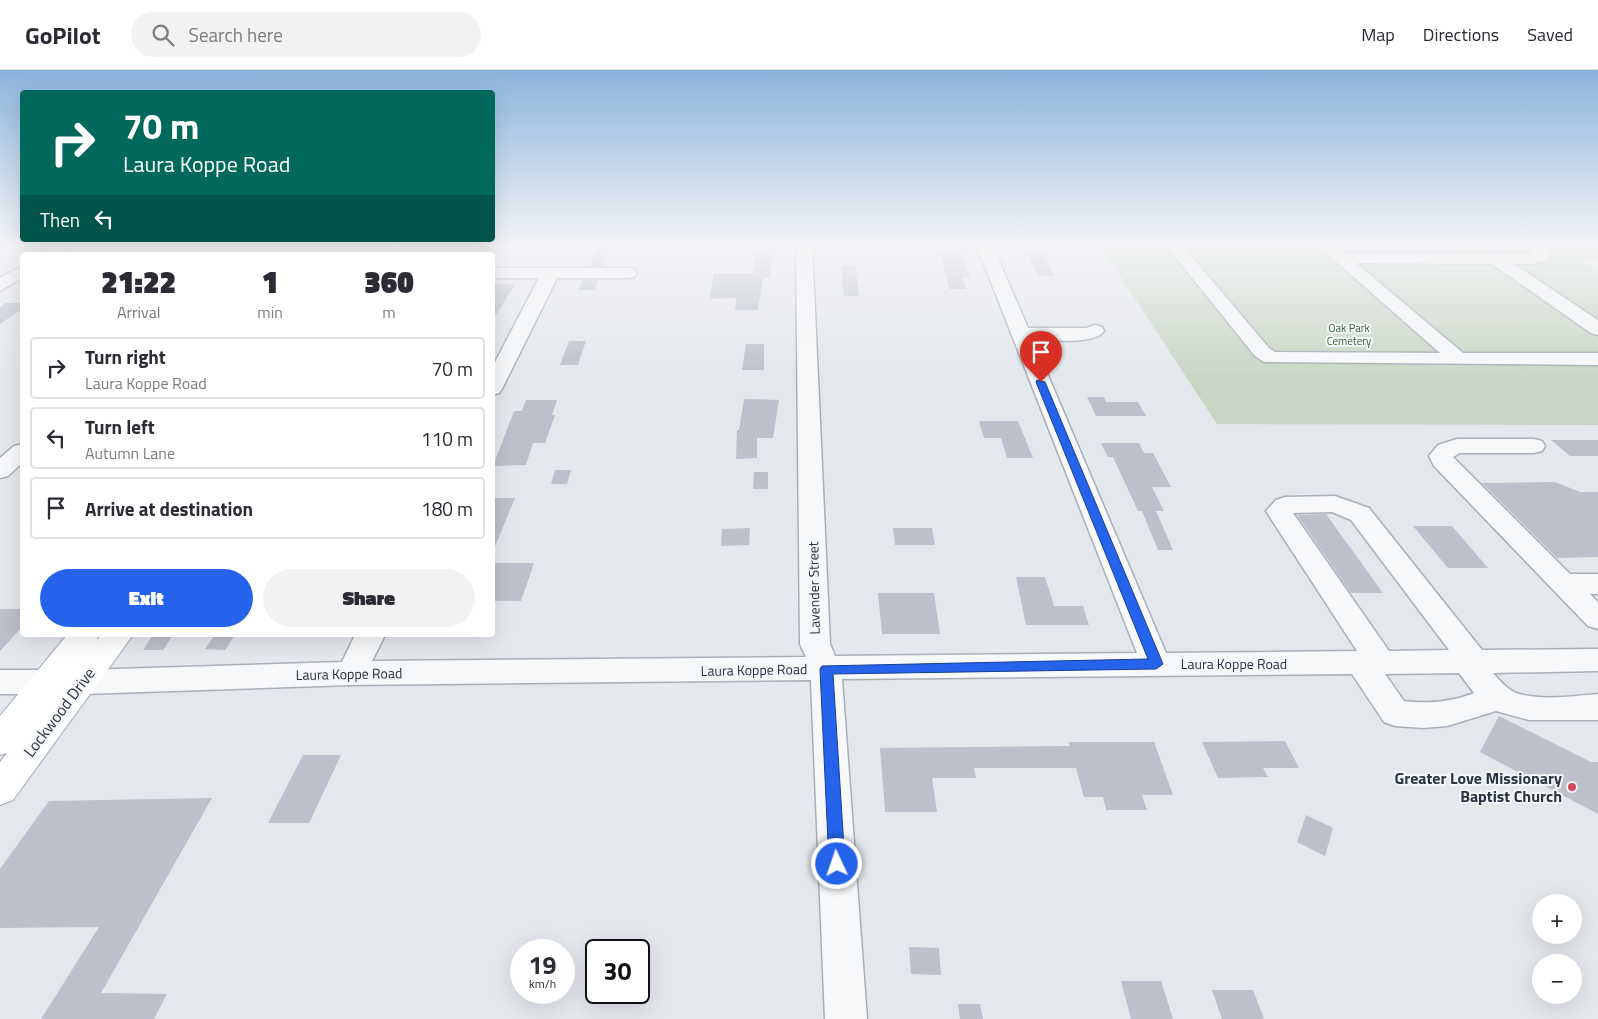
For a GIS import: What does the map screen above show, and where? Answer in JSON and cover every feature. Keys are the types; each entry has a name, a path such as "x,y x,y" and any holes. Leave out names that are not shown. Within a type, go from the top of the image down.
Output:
{"main road":[{"name":"Lockwood Drive","path":"0,741 82,637"},
{"name":"Lockwood Drive","path":"0,789 117,637"}],"street":[{"path":"495,383 543,288"},
{"name":"Lavender Street","path":"805,288 816,644 826,669 846,1019"},
{"path":"1003,288 1156,664"},
{"path":"1209,288 1262,352 1270,358 1598,359"},
{"path":"1376,288 1459,359"},
{"path":"1539,288 1598,329"},
{"path":"1022,334 1089,334 1095,331"},
{"path":"1534,446 1457,446 1446,450 1440,456 1442,461 1598,618"},
{"path":"0,471 20,453"},
{"path":"1496,697 1468,710 1448,715 1418,716 1395,714 1371,663 1279,511 1285,505 1335,504 1360,514 1496,697 1512,703 1544,710 1598,707"},
{"path":"1564,584 1598,584"},
{"path":"351,673 369,637"},
{"name":"Laura Koppe Road","path":"0,682 83,682 351,673 1156,664 1471,662 1593,665"}],"green space":[{"name":"Oak Park Cemetery","path":"1128,288 1598,288 1598,425 1217,424"}],"building":[{"path":"495,288 512,288 495,317"},
{"path":"579,288 596,288 595,290 578,290"},
{"path":"712,288 761,288 758,310 735,310 736,298 710,299"},
{"path":"843,288 858,288 859,296 844,296"},
{"path":"5,303 20,303 20,310 0,324 0,307"},
{"path":"569,341 586,341 578,365 560,365"},
{"path":"746,344 764,344 764,370 742,370"},
{"path":"1087,397 1104,397 1106,402 1138,402 1146,416 1096,416"},
{"path":"744,399 779,400 773,438 757,438 757,458 736,459 737,430 739,430"},
{"path":"526,400 557,400 552,415 555,415 545,443 533,443 526,465 495,466 495,461 514,411 522,411"},
{"path":"979,421 1018,421 1033,458 1007,458 1001,438 984,438"},
{"path":"1551,440 1598,440 1598,456 1570,456"},
{"path":"1101,443 1139,443 1144,453 1153,453 1171,487 1152,487 1164,511 1156,511 1173,550 1158,550 1142,511 1138,511 1113,457 1108,457"},
{"path":"555,470 571,470 567,484 551,484"},
{"path":"754,472 768,472 768,489 753,489"},
{"path":"1555,482 1580,492 1598,492 1598,557 1557,558 1482,483"},
{"path":"495,498 515,498 495,546"},
{"path":"1326,514 1383,593 1351,593 1297,515"},
{"path":"1413,526 1452,526 1488,568 1448,568"},
{"path":"750,528 749,545 721,546 722,529"},
{"path":"893,528 932,528 935,545 895,545"},
{"path":"495,563 534,563 521,601 495,601"},
{"path":"1016,577 1045,577 1054,606 1083,606 1089,625 1026,625"},
{"path":"878,593 934,593 940,634 882,634"},
{"path":"0,609 20,609 20,629 0,651"},
{"path":"152,637 172,637 163,650 143,650"},
{"path":"214,637 234,637 225,650 205,649"},
{"name":"Greater Love Missionary Baptist Church","path":"1499,716 1591,762 1598,762 1598,814 1480,752"},
{"path":"1285,741 1299,768 1263,768 1268,777 1218,778 1202,742"},
{"path":"1069,742 1154,742 1173,795 1142,795 1147,810 1106,810 1103,797 1084,797 1076,768 974,768 976,778 932,778 937,812 885,812 880,748 1070,746"},
{"path":"303,755 341,755 309,823 268,823"},
{"path":"212,798 101,993 167,994 154,1019 41,1019 99,927 0,928 0,869 49,801"},
{"path":"1306,815 1333,828 1325,856 1297,842"},
{"path":"909,947 939,948 941,975 911,974"},
{"path":"1121,981 1161,981 1173,1019 1131,1019"},
{"path":"1212,990 1253,990 1264,1019 1222,1019"},
{"path":"958,1004 980,1004 983,1019 960,1019"}],"place":[{"name":"Greater Love Missionary Baptist Church","path":"1572,787"}],"route":[{"path":"837,864 826,669 1156,664 1041,382"}]}
